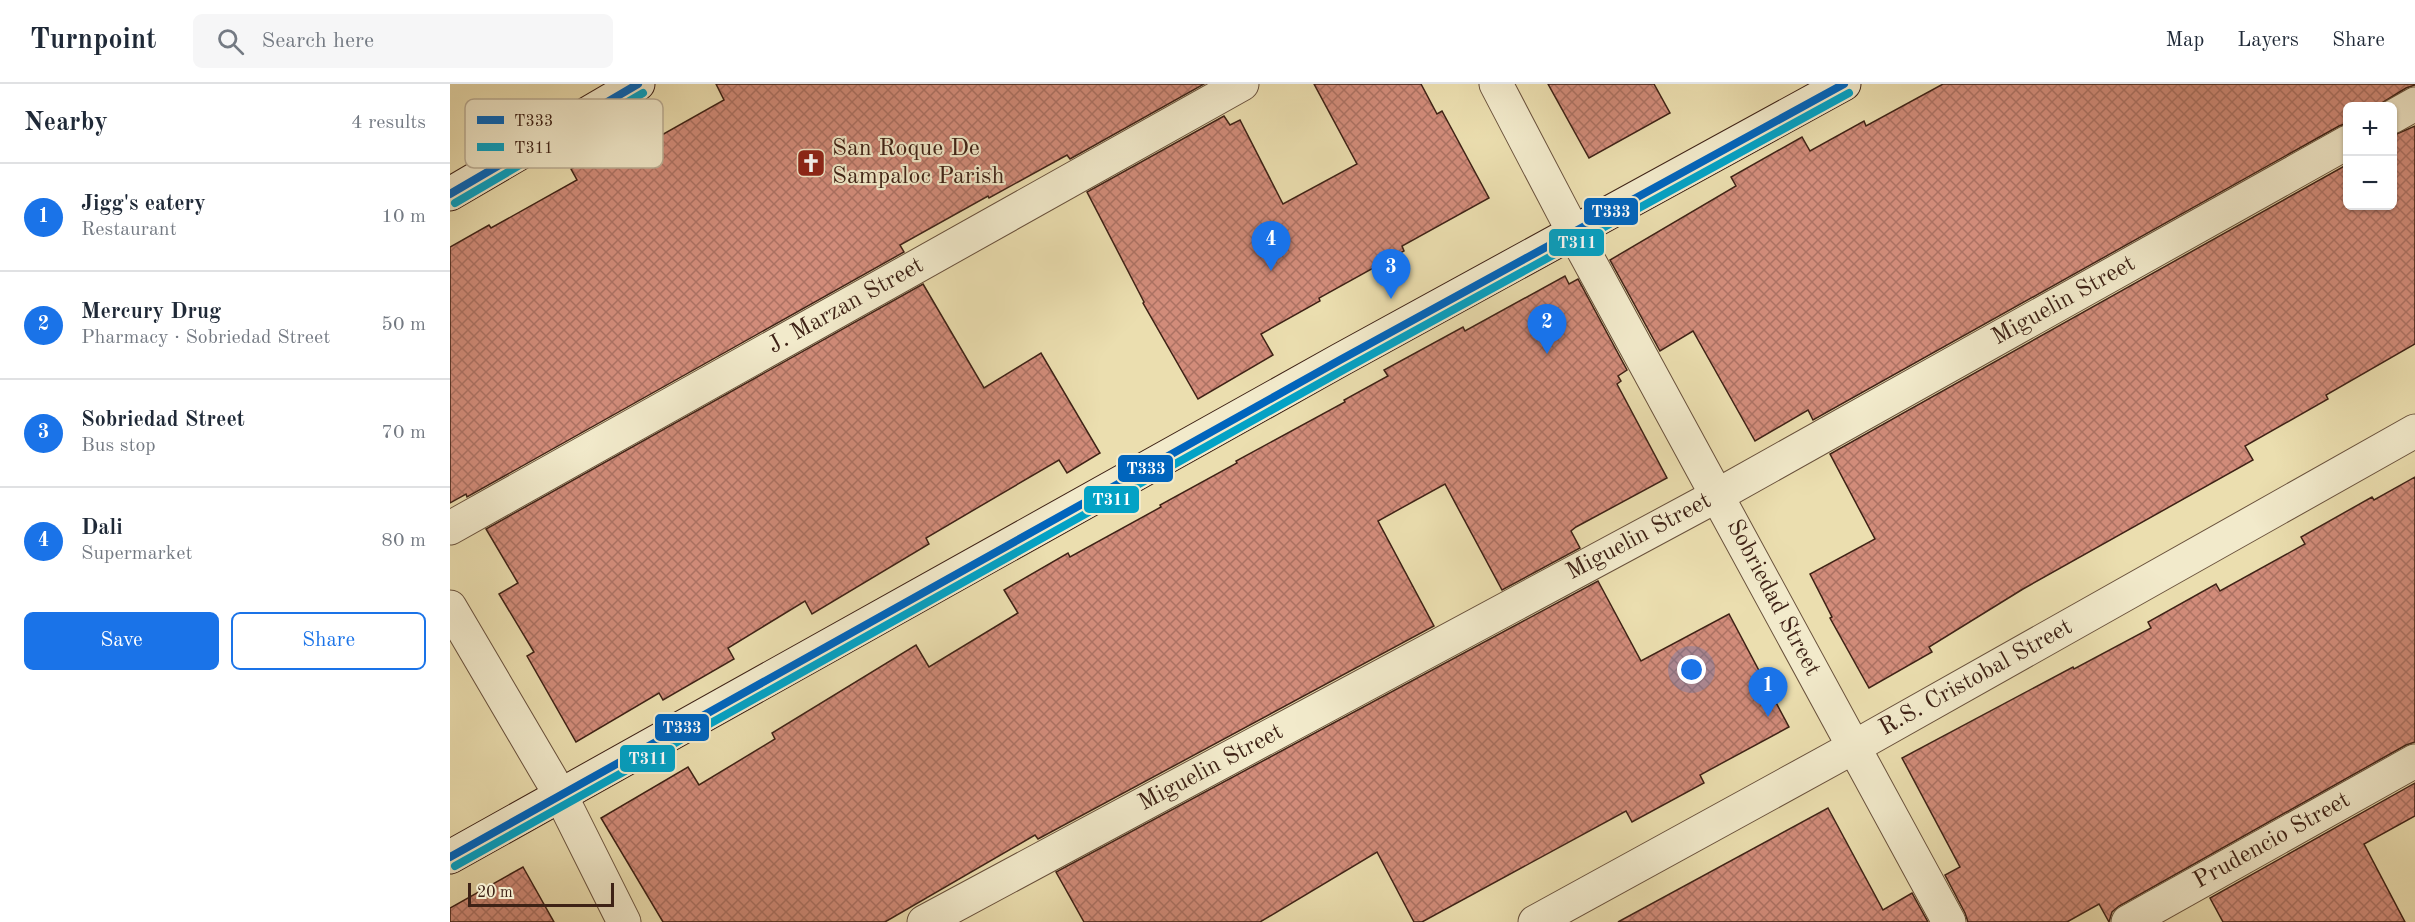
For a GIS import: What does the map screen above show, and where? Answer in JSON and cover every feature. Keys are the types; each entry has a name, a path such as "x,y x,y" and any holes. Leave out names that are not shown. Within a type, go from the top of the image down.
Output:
{"street":[{"path":"612,99 638,84"},
{"name":"J. Marzan Street","path":"450,528 1242,84"},
{"name":"Sobriedad Street","path":"1496,84 1574,233 1949,922"},
{"path":"450,858 1340,360 1844,84"},
{"path":"2397,114 2415,104"},
{"name":"Miguelin Street","path":"924,922 1718,495 2343,145"},
{"path":"450,194 494,168"},
{"name":"R.S. Cristobal Street","path":"1535,922 1854,747 2415,431"},
{"path":"450,607 561,796 624,922"},
{"name":"Prudencio Street","path":"2128,922 2415,761"}],"building":[{"path":"716,84 1204,84 1070,159 1067,155 989,198 988,196 900,245 904,252 467,497 466,494 450,503 450,247 489,225 491,228 577,180 571,169 573,168 663,168 663,134 724,100"},
{"path":"1314,84 1421,84 1437,114 1442,111 1489,198 1402,246 1404,251 1319,298 1320,301 1261,334 1273,355 1198,399 1143,303 1087,192 1224,116 1230,125 1240,120 1283,204 1357,164"},
{"path":"1548,84 1654,84 1670,113 1589,158"},
{"path":"1943,84 2415,84 2383,102 2343,102 2343,125 1813,420 1808,410 1755,441 1693,331 1660,351 1610,260 1736,186 1731,177 1802,137 1810,151 1864,121 1866,126"},
{"path":"2415,126 2415,344 2326,395 2328,399 2245,446 2253,460 2023,589 1929,647 1932,652 1869,688 1830,618 1832,617 1810,574 1875,539 1830,454 2343,167 2343,210 2397,210 2397,134"},
{"path":"1565,276 1569,284 1578,279 1627,370 1618,376 1621,381 1617,384 1667,478 1571,531 1580,548 1502,590 1445,484 1378,521 1434,626 1038,839 1035,835 885,922 663,922 601,818 688,767 699,785 775,739 772,733 916,645 929,667 1018,613 1004,590 1068,553 1070,557 1161,507 1160,505 1237,463 1236,461 1345,402 1344,400 1388,376 1384,370 1463,327 1465,331"},
{"path":"923,284 984,388 1041,353 1100,453 1067,473 1059,460 926,538 929,544 812,614 805,601 728,648 734,659 663,700 659,693 576,742 527,656 534,652 499,594 518,583 486,529"},
{"path":"2415,477 2415,742 2119,906 2112,912 2109,922 2099,904 2067,922 1968,922 1945,875 1960,867 1902,758 2151,628 2148,622 2216,584 2220,591 2305,544 2301,537 2372,497 2374,500"},
{"path":"1598,581 1641,661 1729,614 1789,727 1700,775 1704,783 1632,822 1626,811 1422,922 1414,922 1377,852 1260,922 1084,922 1056,872"},
{"path":"2415,783 2415,816 2364,844 2405,922 2223,922 2210,898"},
{"path":"1828,808 1883,910 1912,893 1928,922 1618,922"},
{"path":"523,867 554,922 450,922 450,908"}],"transit line":[{"name":"T333","path":"612,99 638,84"},
{"name":"T333","path":"450,857 1340,360 1844,84"},
{"name":"T311","path":"633,99 643,93"},
{"name":"T311","path":"455,866 1345,369 1849,93"},
{"name":"T333","path":"450,194 494,168"},
{"name":"T311","path":"455,203 515,168"}],"place":[{"name":"San Roque De Sampaloc Parish","path":"811,163"},
{"name":"Dali","path":"1271,271"},
{"name":"Sobriedad Street","path":"1391,299"},
{"name":"Mercury Drug","path":"1547,354"},
{"name":"Jigg's eatery","path":"1768,717"}]}
